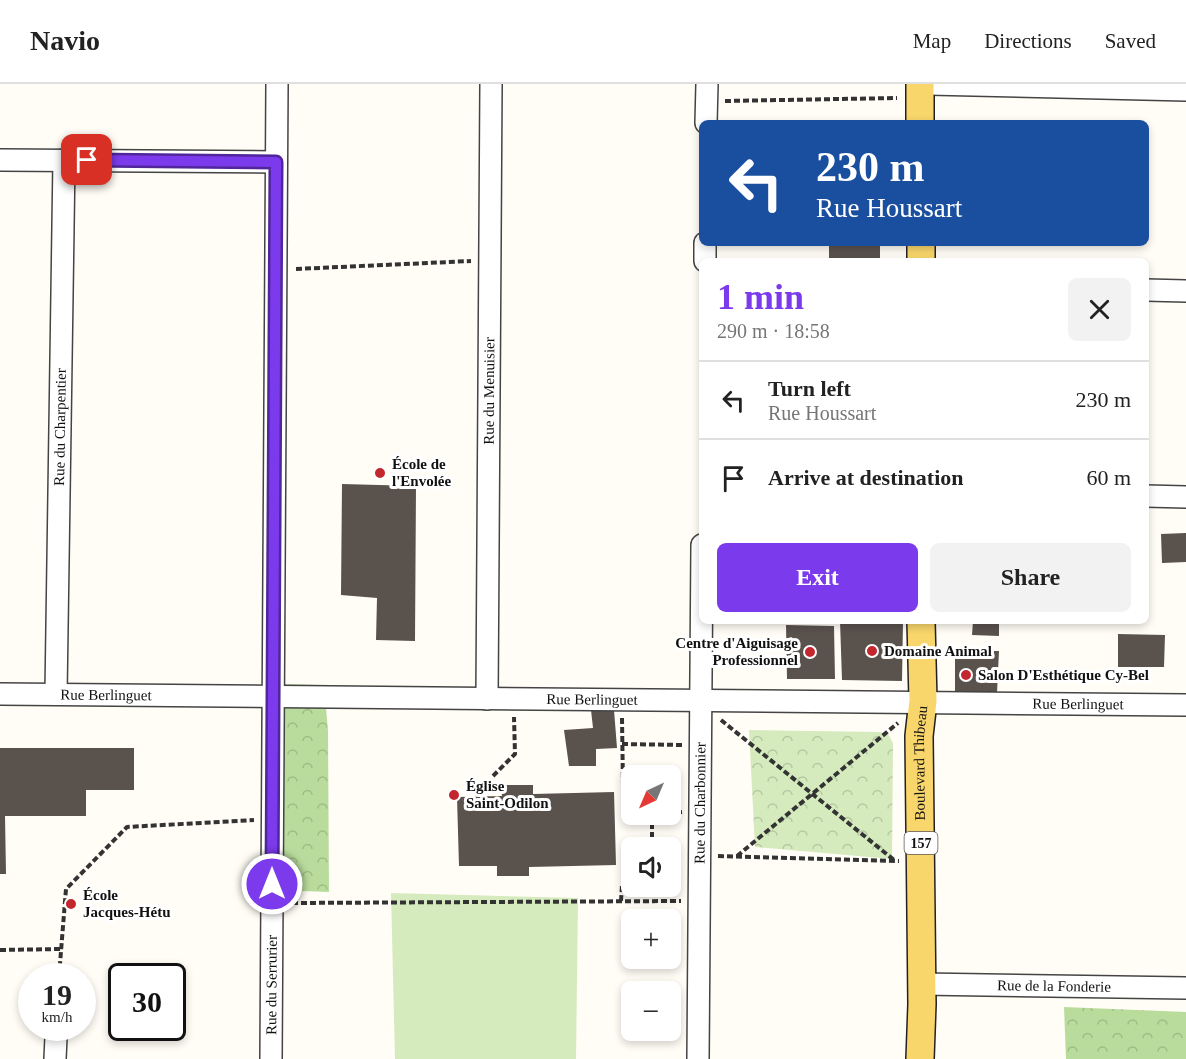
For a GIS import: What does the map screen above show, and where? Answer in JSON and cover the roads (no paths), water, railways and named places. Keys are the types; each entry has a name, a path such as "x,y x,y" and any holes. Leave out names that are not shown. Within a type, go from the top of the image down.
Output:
{"main road":[{"path":"912,89 919,120"},
{"name":"Boulevard Thibeau","path":"921,624 923,701 919,736 922,1056"}],"street":[{"name":"Rue du Serrurier","path":"272,1059 277,84"},
{"name":"Rue du Menuisier","path":"487,699 491,84"},
{"path":"929,84 1186,90"},
{"path":"706,93 706,120"},
{"path":"0,160 276,162"},
{"name":"Rue du Charpentier","path":"56,694 64,160"},
{"path":"1149,290 1186,291"},
{"path":"1149,496 1186,497"},
{"name":"Rue du Charbonnier","path":"698,1059 701,624"},
{"name":"Rue Berlinguet","path":"0,694 1186,705"},
{"name":"Rue de la Fonderie","path":"922,984 1186,988"},
{"path":"55,1059 56,1041"}],"place":[{"name":"École de l'Envolée","path":"380,473"},
{"name":"Domaine Animal","path":"872,651"},
{"name":"Centre d'Aiguisage Professionnel","path":"810,652"},
{"name":"Salon D'Esthétique Cy-Bel","path":"966,675"},
{"name":"Église Saint-Odilon","path":"454,795"},
{"name":"École Jacques-Hétu","path":"71,904"}]}
